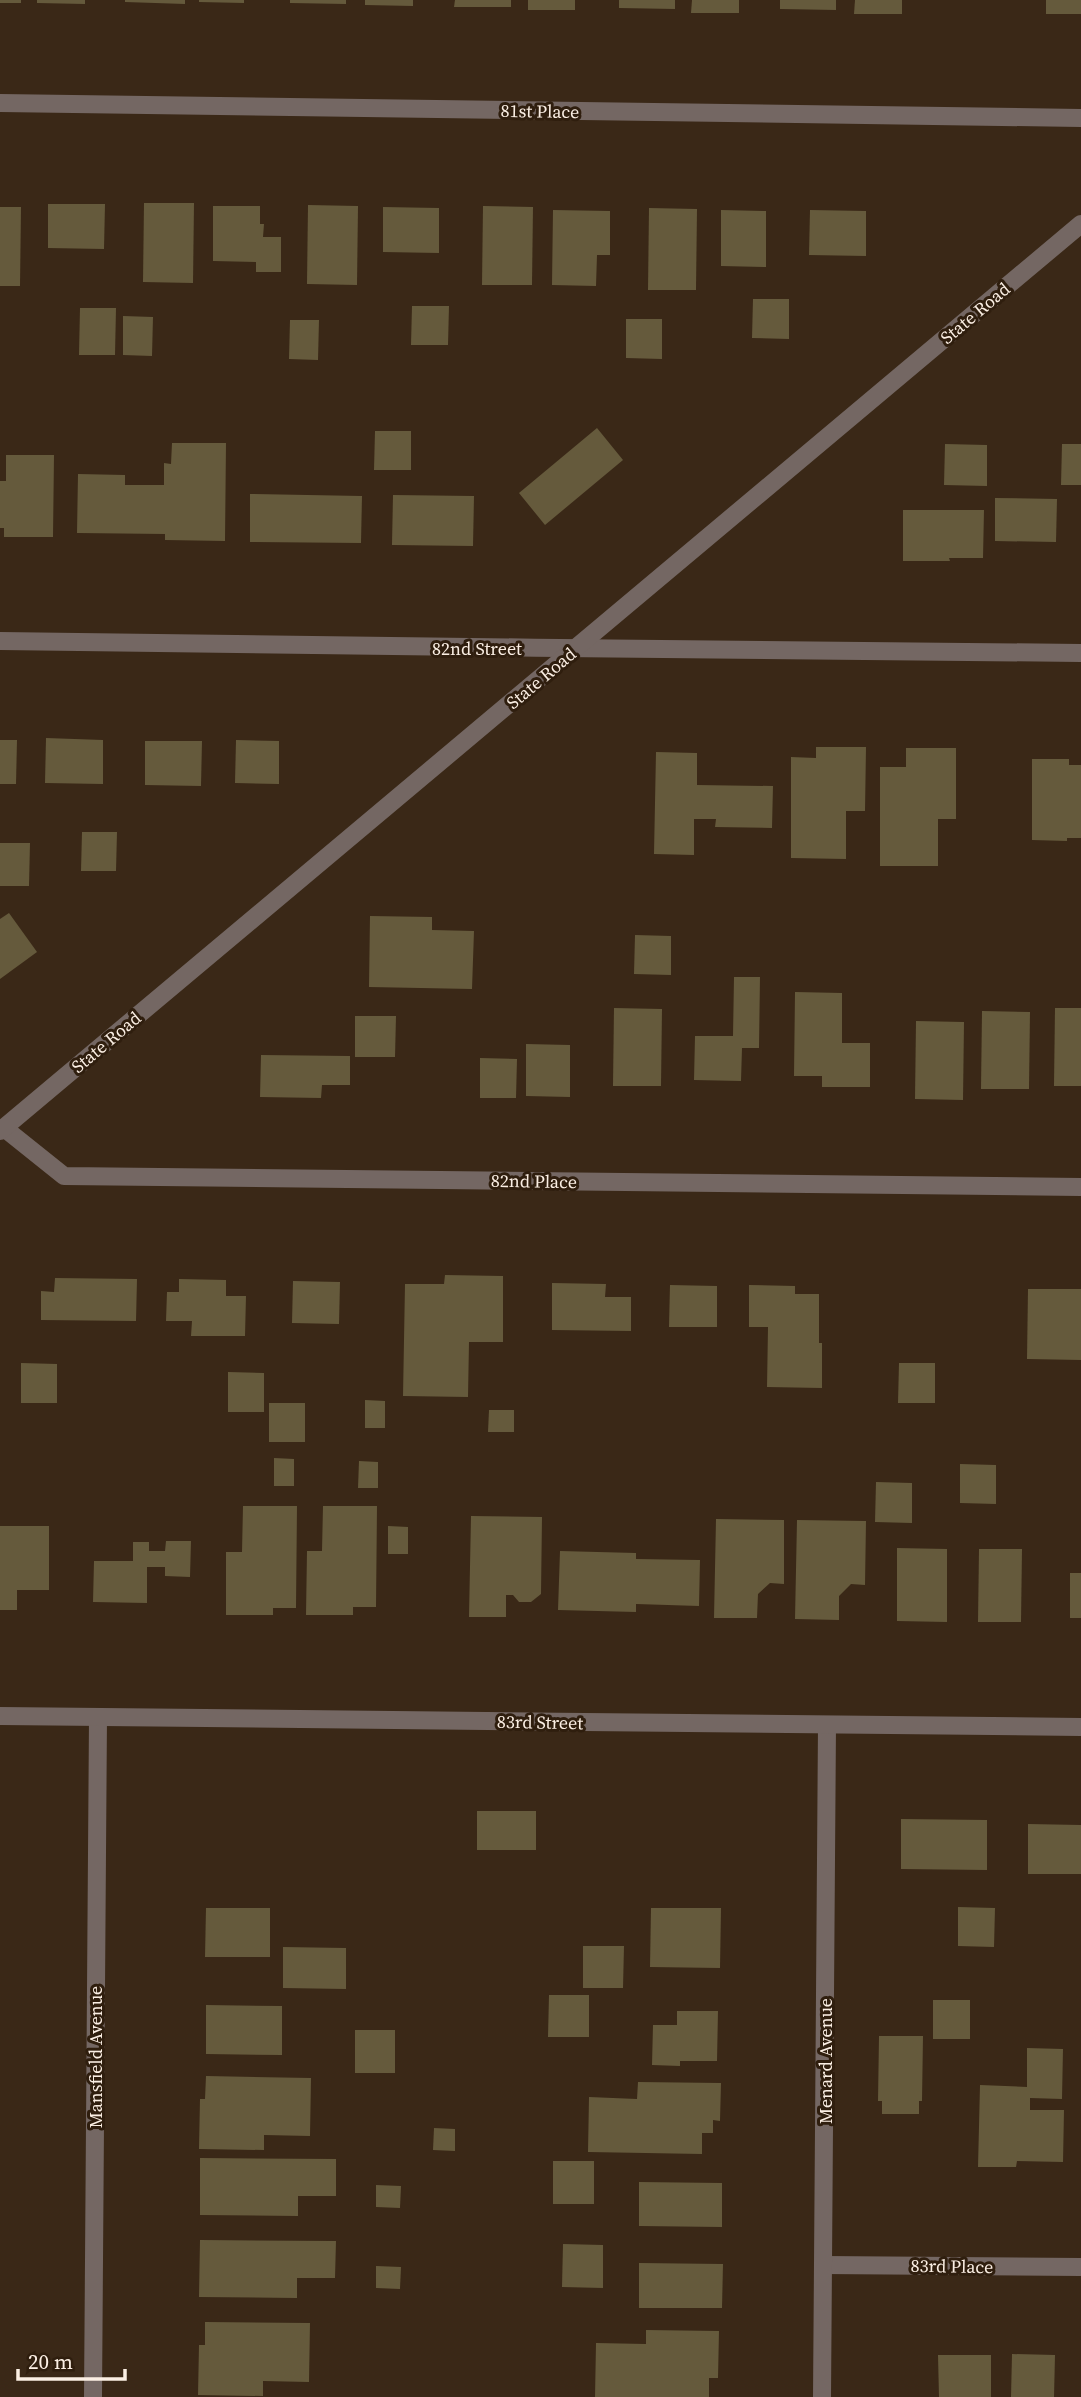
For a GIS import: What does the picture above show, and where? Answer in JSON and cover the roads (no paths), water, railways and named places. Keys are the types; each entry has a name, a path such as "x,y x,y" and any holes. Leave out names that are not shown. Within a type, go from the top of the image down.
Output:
{"street":[{"name":"81st Place","path":"0,103 1081,118"},
{"name":"State Road","path":"2,1129 1081,224"},
{"name":"82nd Street","path":"0,641 1081,653"},
{"name":"82nd Place","path":"2,1129 64,1176 1081,1188"},
{"name":"83rd Street","path":"0,1716 1081,1727"},
{"name":"Mansfield Avenue","path":"93,2397 98,1717"},
{"name":"Menard Avenue","path":"822,2397 827,1725"},
{"name":"83rd Place","path":"823,2265 1081,2267"}]}
